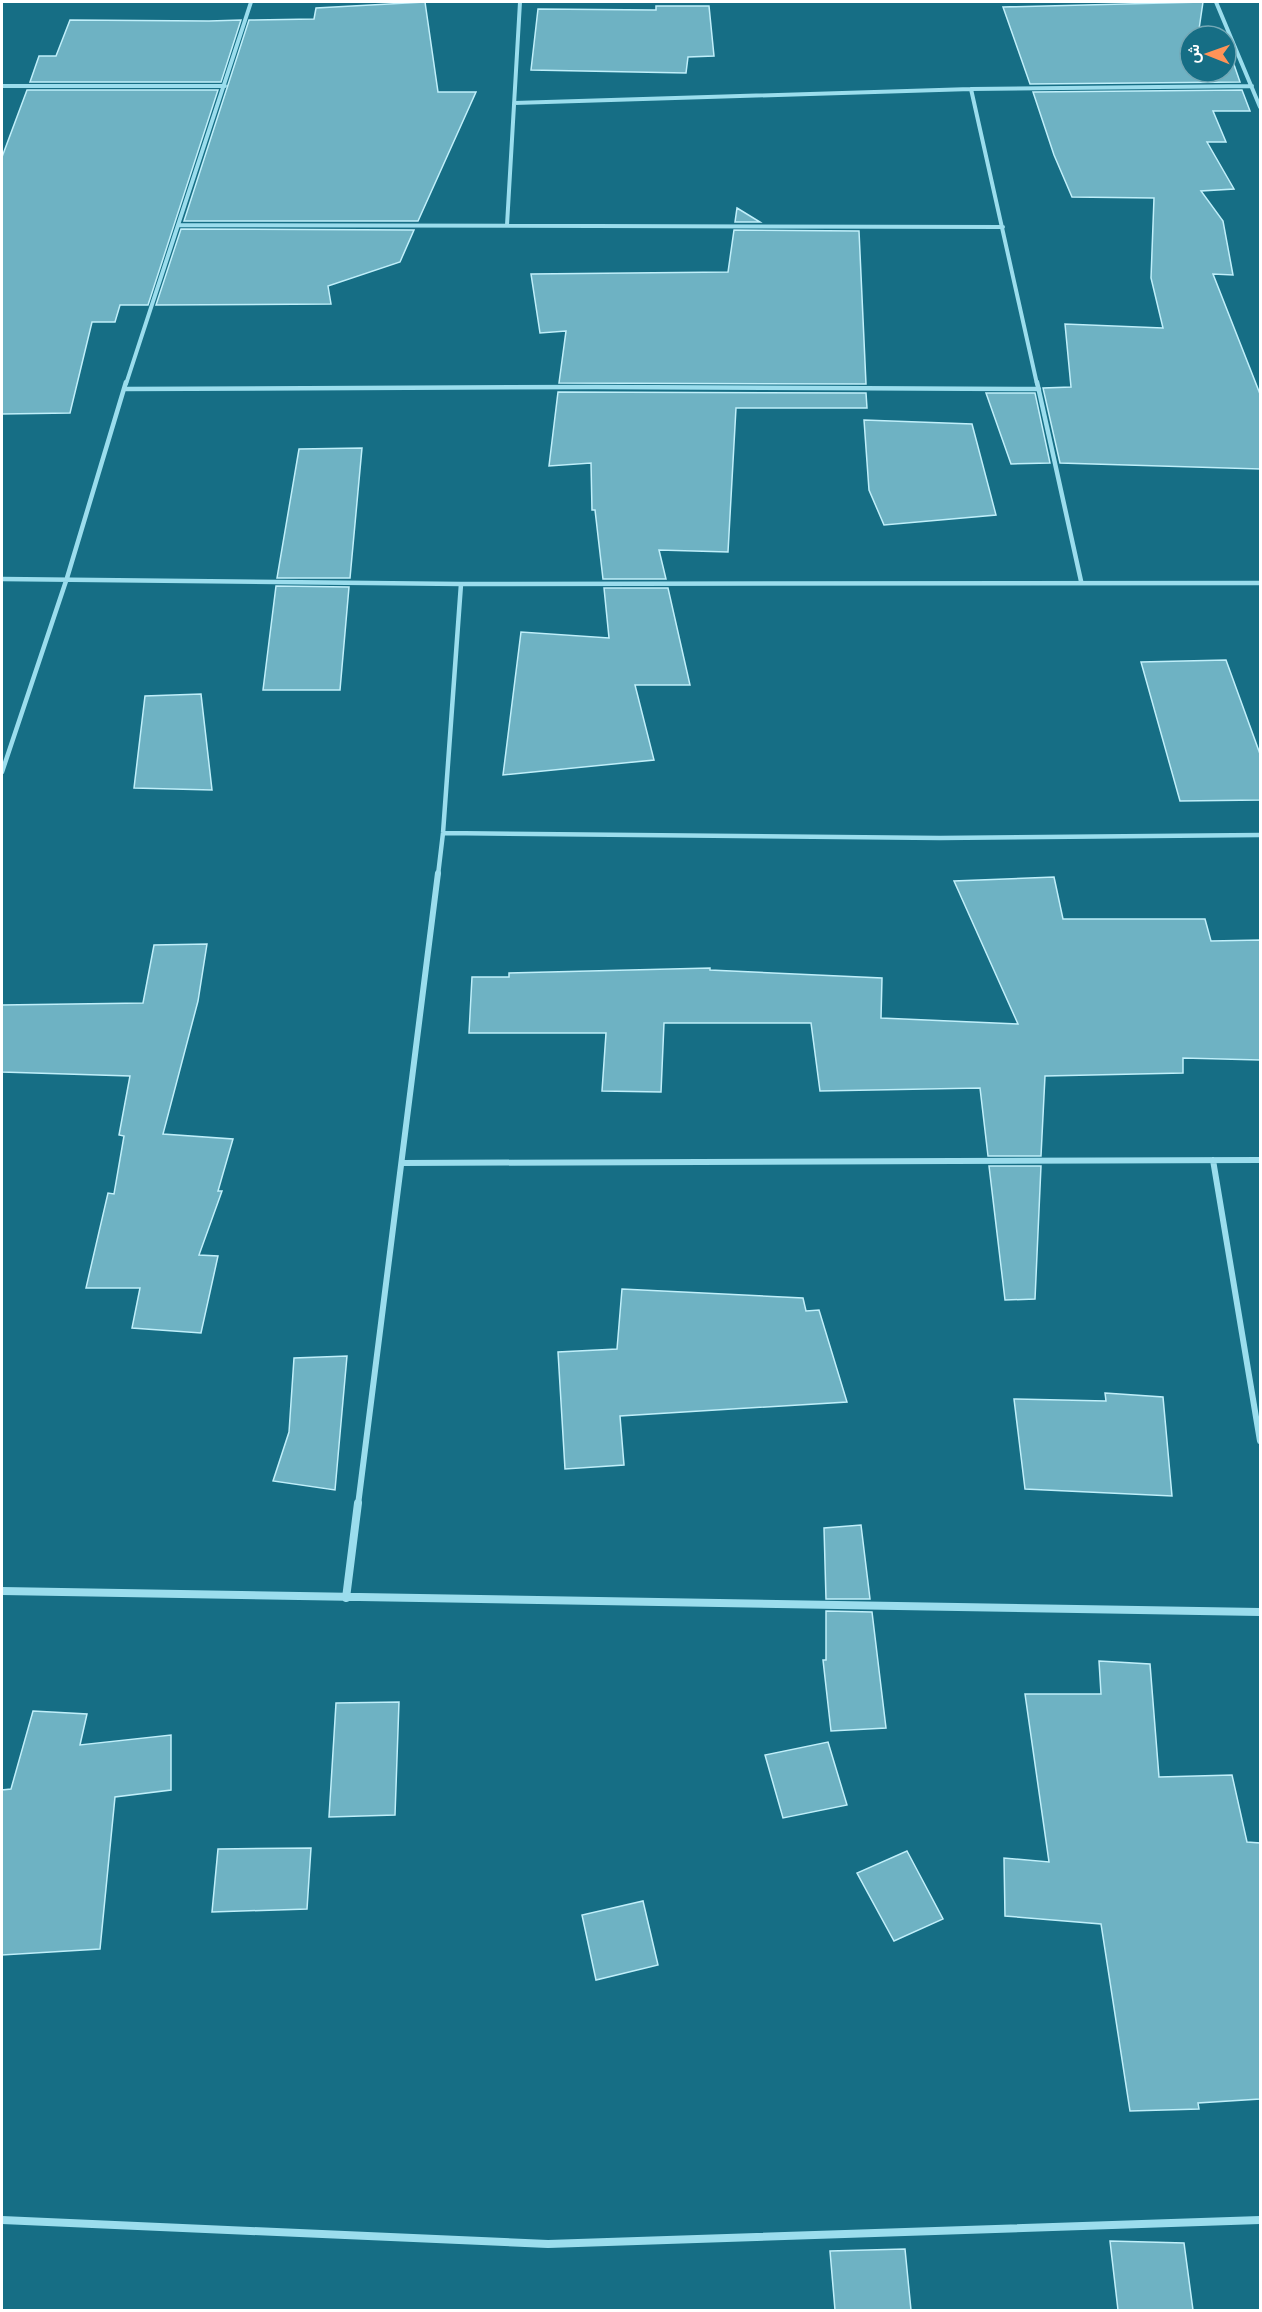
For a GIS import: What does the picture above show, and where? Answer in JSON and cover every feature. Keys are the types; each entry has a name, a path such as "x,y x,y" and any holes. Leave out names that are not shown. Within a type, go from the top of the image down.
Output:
{"street":[{"path":"2,772 67,578 124,389 225,86 250,2"},
{"path":"507,225 520,2"},
{"path":"1216,2 1260,107"},
{"path":"2,86 225,86"},
{"path":"514,103 972,89 1252,86"},
{"path":"972,89 1081,581"},
{"path":"178,225 1003,227"},
{"path":"124,389 608,387 1039,389"},
{"path":"2,579 460,584 1081,581 1260,583"},
{"path":"346,1598 443,833 460,584"},
{"path":"443,833 940,838 1260,835"},
{"path":"1213,1160 1260,1441"},
{"path":"402,1162 1260,1160"},
{"path":"2,1591 1260,1612"},
{"path":"2,2220 548,2244 1260,2220"}],"building":[{"path":"425,2 438,92 476,92 418,221 184,221 249,20 314,19 316,8"},
{"path":"1203,2 1200,24 1178,24 1178,83 1030,84 1003,7"},
{"path":"656,6 709,6 714,56 688,57 686,73 531,70 538,9 656,10"},
{"path":"70,20 241,20 221,82 30,82 39,56 56,56"},
{"path":"27,90 218,90 148,305 120,305 115,322 92,322 70,413 2,414 2,157"},
{"path":"1242,90 1250,111 1213,111 1226,142 1207,142 1234,189 1201,191 1223,221 1233,275 1213,274 1260,394 1260,469 1060,463 1043,388 1071,387 1065,324 1163,328 1151,278 1154,198 1072,197 1054,155 1033,92"},
{"path":"737,208 760,222 735,222"},
{"path":"181,229 414,230 400,262 328,286 331,304 156,305"},
{"path":"734,230 859,231 866,384 559,383 566,331 540,333 531,274 728,272"},
{"path":"558,392 866,393 867,408 736,408 728,552 659,550 666,579 603,579 595,510 592,510 591,463 549,466"},
{"path":"986,393 1035,393 1050,463 1011,464"},
{"path":"864,420 972,424 996,515 884,525 869,490"},
{"path":"362,448 350,578 277,578 299,449"},
{"path":"276,586 349,587 340,690 263,690"},
{"path":"604,588 668,588 690,685 635,685 654,760 503,775 521,632 609,638"},
{"path":"1226,660 1260,754 1260,800 1180,801 1141,662"},
{"path":"201,694 212,790 134,788 145,696"},
{"path":"1054,877 1063,919 1205,919 1211,941 1260,940 1260,1060 1183,1058 1183,1073 1045,1076 1041,1156 988,1156 980,1088 820,1091 811,1023 664,1023 661,1092 602,1091 606,1033 469,1033 472,977 509,977 509,973 710,968 710,970 882,978 881,1018 1018,1024 954,881"},
{"path":"207,944 198,1001 163,1134 233,1139 218,1191 222,1191 199,1255 218,1256 201,1333 132,1328 140,1288 86,1288 108,1193 114,1194 124,1136 119,1135 130,1076 2,1072 2,1005 143,1003 154,945"},
{"path":"989,1166 1041,1166 1035,1299 1005,1300"},
{"path":"622,1289 803,1298 806,1311 819,1310 847,1402 620,1416 624,1465 565,1469 558,1352 617,1349"},
{"path":"347,1356 335,1490 273,1481 289,1432 294,1358"},
{"path":"1105,1393 1163,1397 1172,1496 1025,1489 1014,1399 1106,1401"},
{"path":"861,1525 870,1599 826,1599 824,1528"},
{"path":"826,1611 872,1612 886,1728 831,1731 823,1660 826,1660"},
{"path":"1099,1661 1150,1664 1159,1777 1232,1775 1247,1842 1260,1843 1260,2099 1198,2103 1199,2109 1130,2111 1101,1924 1005,1916 1004,1858 1049,1862 1025,1694 1101,1694"},
{"path":"399,1702 395,1815 329,1817 336,1703"},
{"path":"33,1711 87,1714 80,1745 171,1735 171,1790 115,1797 100,1949 2,1955 2,1790 11,1789"},
{"path":"828,1742 847,1805 783,1818 765,1755"},
{"path":"311,1848 307,1909 212,1912 218,1849"},
{"path":"907,1851 943,1919 894,1941 857,1873"},
{"path":"643,1901 658,1965 596,1980 582,1915"},
{"path":"1110,2241 1184,2243 1193,2310 1118,2310"},
{"path":"905,2249 911,2310 835,2310 830,2251"}]}
